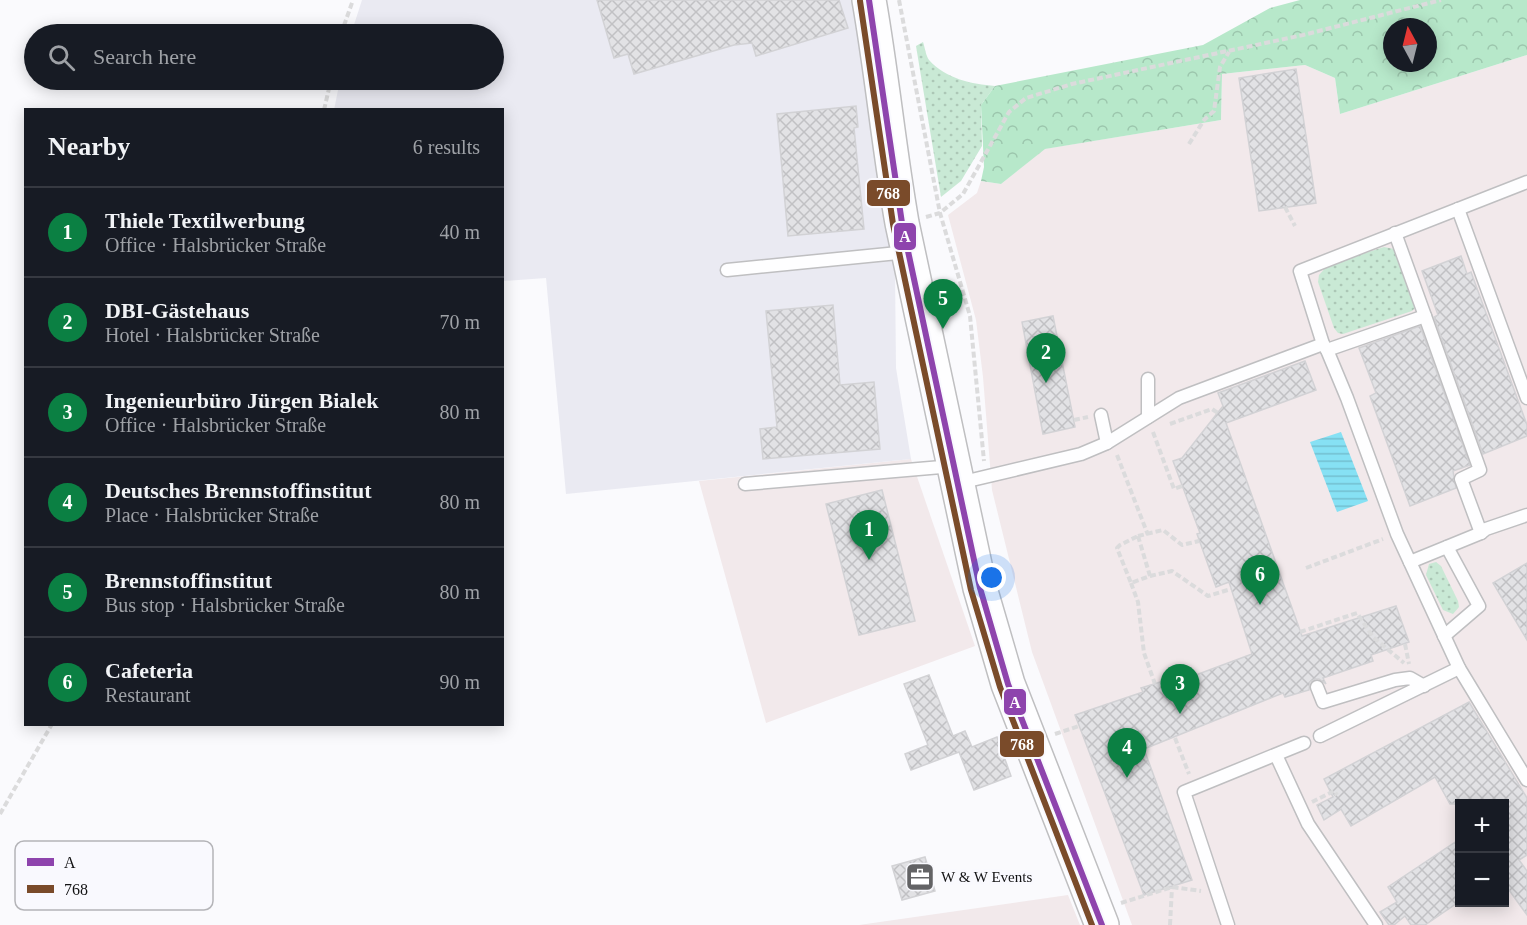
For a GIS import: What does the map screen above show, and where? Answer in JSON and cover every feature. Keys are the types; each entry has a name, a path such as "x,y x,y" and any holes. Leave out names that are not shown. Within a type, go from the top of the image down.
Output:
{"main road":[{"path":"869,0 893,172 905,237 980,588 1008,684 1110,914"}],"lane":[{"path":"1527,183 1300,271 1325,347 1347,398 1397,534 1459,668 1527,780"},
{"path":"1458,209 1527,398"},
{"path":"1395,233 1480,470 1461,478 1481,533"},
{"path":"727,270 905,237"},
{"path":"745,484 955,475 1081,454 1107,443 1179,398 1325,347 1425,316"},
{"path":"1148,379 1148,417"},
{"path":"1101,415 1107,443"},
{"path":"1410,562 1481,533 1486,528 1527,515"},
{"path":"1444,636 1479,606 1447,547"},
{"path":"1320,736 1459,668"},
{"path":"1317,687 1323,702 1395,680 1410,678 1424,686"},
{"path":"1228,925 1184,792 1304,743"},
{"path":"1276,755 1308,824 1377,925"}],"path":[{"path":"345,24 353,0"},
{"path":"905,237 963,194 1009,112 1026,98 1072,84 1303,36 1441,0"},
{"path":"1189,144 1204,120 1214,111 1220,67 1230,51"},
{"path":"324,108 329,90"},
{"path":"1285,207 1295,226"},
{"path":"1153,430 1212,409 1218,413"},
{"path":"1148,417 1174,489 1182,486"},
{"path":"1107,443 1118,456 1148,535"},
{"path":"1155,684 1144,653 1137,602 1117,548 1138,536 1163,530 1182,545 1199,541"},
{"path":"1306,568 1397,534"},
{"path":"1138,536 1150,576"},
{"path":"1131,583 1172,571 1208,596 1230,588"},
{"path":"1300,632 1358,613 1373,637 1410,668 1405,644"},
{"path":"0,814 51,726"},
{"path":"1054,734 1079,726"},
{"path":"1175,738 1194,788"},
{"path":"1301,808 1334,791 1336,795"},
{"path":"1110,914 1173,887 1201,891"},
{"path":"1170,925 1173,887"}],"shaded area":[{"path":"362,0 853,0 895,272 896,368 911,459 566,494 546,278 504,281 504,108 334,108 338,90 504,90 504,24 354,24"},
{"path":"1527,55 1527,925 1132,925 1032,652 992,490 976,320 948,215 977,193 981,181 1001,184 1044,149 1221,120 1222,74 1305,65 1335,78 1340,114"},
{"path":"911,459 975,646 766,723 699,481"},
{"path":"1068,895 1080,925 859,925"}],"green space":[{"path":"1300,0 1527,0 1527,55 1340,114 1335,78 1305,65 1222,74 1221,120 1045,149 1001,184 981,181 984,167 981,105 995,86 1203,45 1270,8"},
{"path":"923,42 929,60 943,72 968,82 995,86 981,105 982,146 961,181 941,197 916,46"},
{"path":"1384,247 1394,249 1415,308 1412,311 1343,334 1338,333 1334,328 1318,282 1319,275 1328,265"},
{"path":"1436,562 1441,566 1458,601 1459,607 1453,614 1443,610 1426,575 1429,564"}],"water":[{"path":"1341,432 1368,501 1337,512 1310,442"}],"building":[{"path":"597,0 839,0 848,28 756,56 752,43 734,45 634,74 628,54 614,58"},
{"path":"1296,69 1316,203 1259,211 1239,78"},
{"path":"856,106 858,127 854,128 864,229 788,236 777,114"},
{"path":"1461,256 1467,274 1471,272 1527,425 1527,436 1483,454 1434,317 1438,315 1422,271"},
{"path":"833,305 840,385 874,382 880,449 763,459 760,429 777,427 766,311"},
{"path":"1053,316 1075,427 1043,434 1022,322"},
{"path":"1420,326 1470,465 1453,471 1456,488 1410,506 1370,396 1376,393 1359,348"},
{"path":"1305,361 1316,390 1226,423 1302,636 1396,606 1409,642 1371,655 1373,661 1323,678 1326,684 1315,679 1310,682 1309,690 1285,697 1283,693 1144,749 1192,880 1144,895 1075,715 1143,692 1141,688 1167,680 1169,685 1252,654 1229,582 1216,587 1197,534 1200,533 1173,461 1182,458 1223,406 1218,393"},
{"path":"882,490 915,621 859,635 826,504"},
{"path":"1527,563 1527,640 1493,583"},
{"path":"929,675 953,736 965,731 972,747 997,737 1011,776 974,790 959,752 911,770 905,754 928,745 904,684"},
{"path":"1469,702 1527,798 1527,855 1519,860 1527,871 1527,915 1509,890 1509,799 1455,799 1455,804 1450,804 1435,777 1351,826 1341,809 1324,820 1317,805 1333,797 1324,779"},
{"path":"1455,842 1455,904 1425,925 1411,925 1405,916 1394,925 1389,925 1380,912 1397,902 1388,887"},
{"path":"925,857 935,891 902,900 892,866"}],"transit line":[{"name":"A","path":"869,0 902,223 980,588 1008,684 1102,925"},
{"name":"768","path":"860,1 893,224 971,590 1000,687 1092,925"}],"place":[{"name":"Brennstoffinstitut","path":"943,329"},
{"name":"DBI-Gästehaus","path":"1046,383"},
{"name":"Thiele Textilwerbung","path":"869,560"},
{"name":"Cafeteria","path":"1260,605"},
{"name":"Ingenieurbüro Jürgen Bialek","path":"1180,714"},
{"name":"Deutsches Brennstoffinstitut","path":"1127,778"},
{"name":"W & W Events","path":"920,877"}]}
